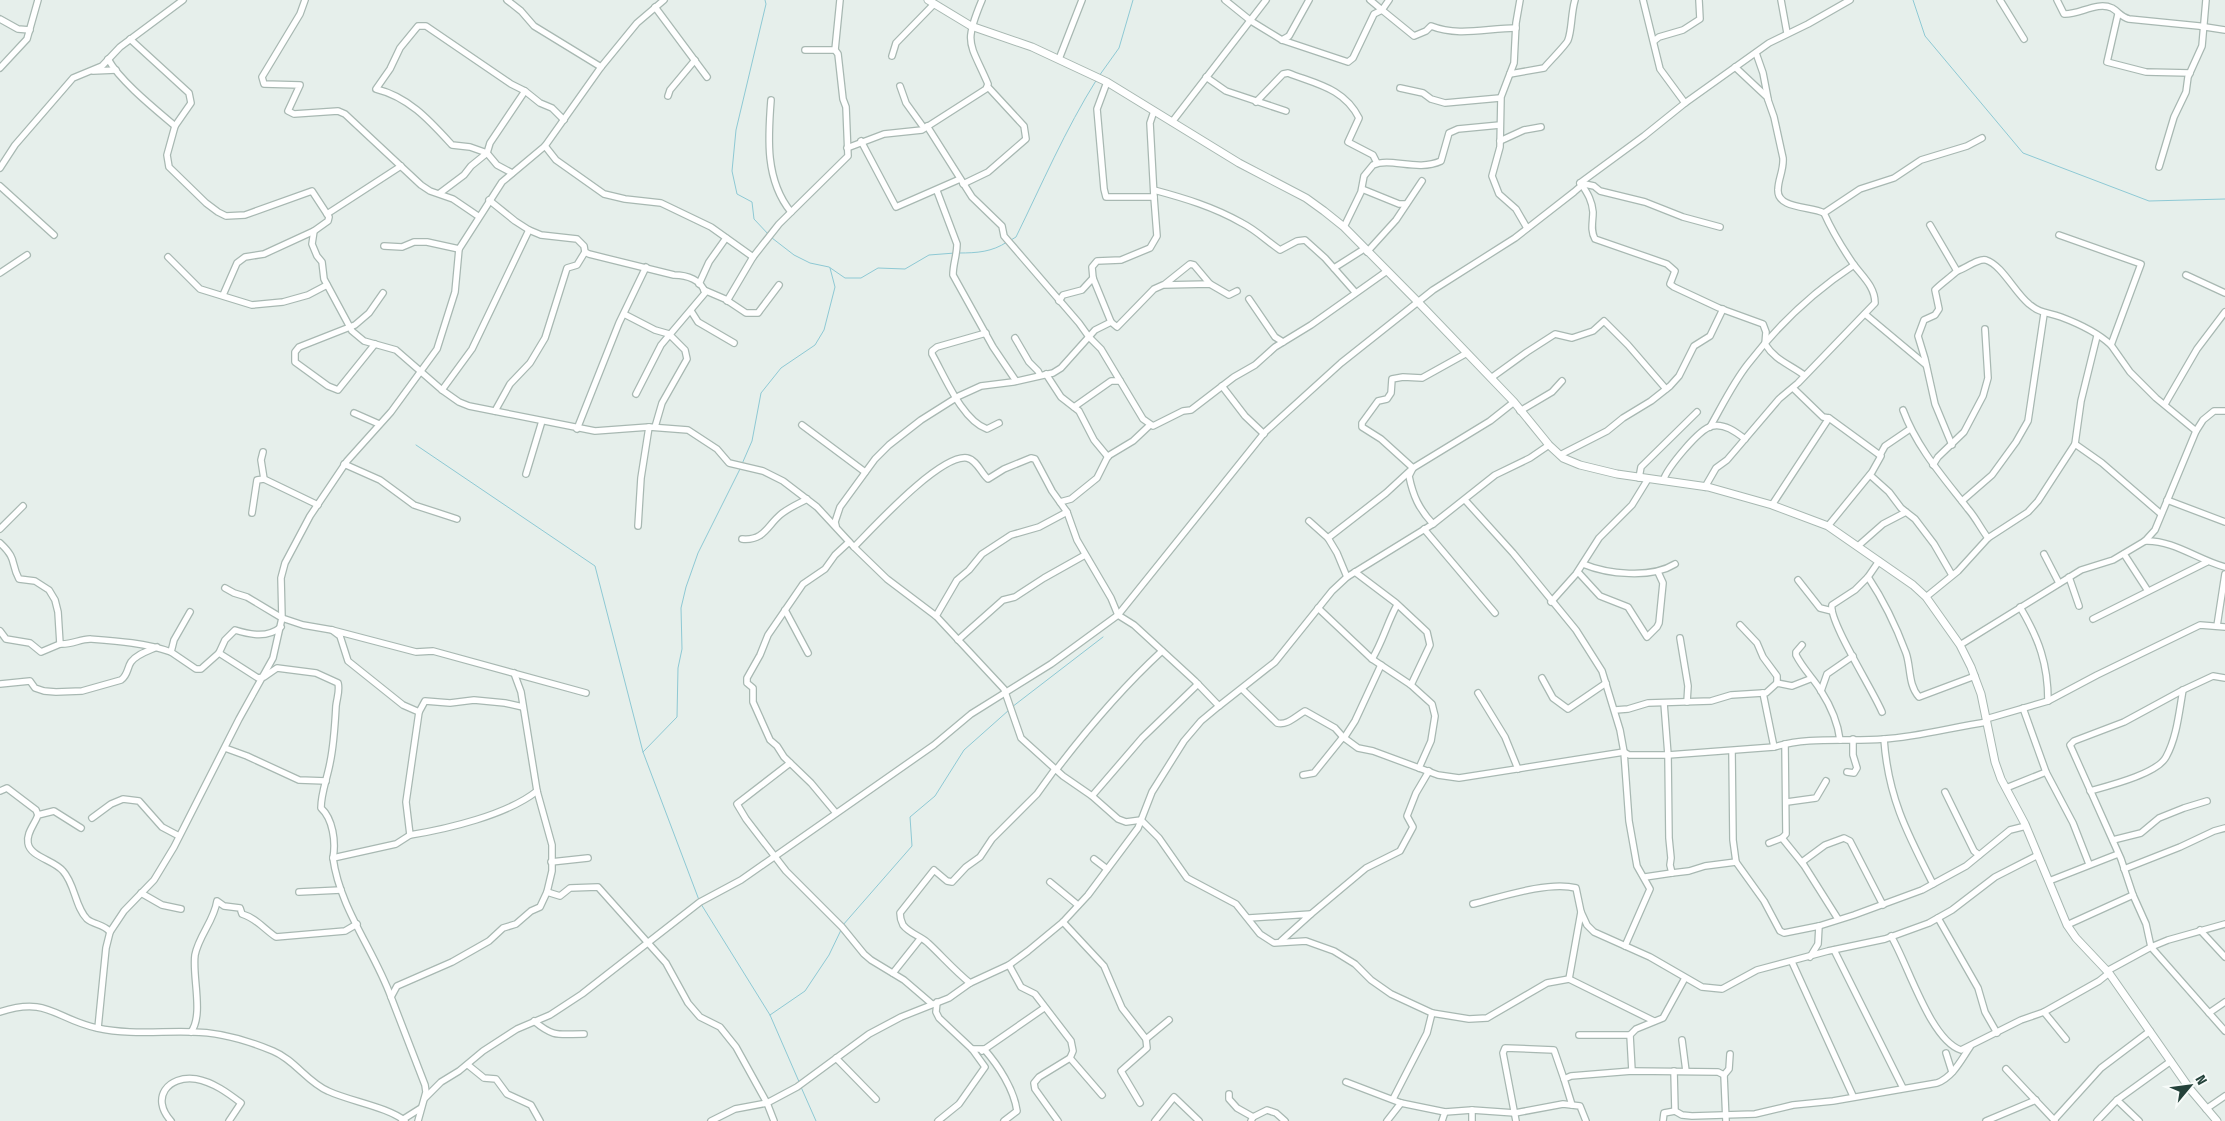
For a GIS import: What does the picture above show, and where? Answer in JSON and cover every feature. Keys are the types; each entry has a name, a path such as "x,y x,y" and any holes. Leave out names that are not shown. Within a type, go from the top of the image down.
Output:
{"street":[{"path":"0,68 22,46 30,30 38,0"},
{"path":"0,168 16,145 73,78 102,66 130,39 183,0"},
{"path":"305,0 300,14 262,77 264,84 300,85 288,111 294,114 338,110 345,114 421,185 430,191 453,199 478,216"},
{"path":"507,0 521,11 534,26 601,67"},
{"path":"98,1028 106,948 110,932 124,911 154,880 180,836 264,677 273,658 282,626 281,578 285,563 344,464 391,412 438,349 450,313 459,249 478,216 502,182 545,146 601,67 637,22 664,0"},
{"path":"727,301 759,247 769,240 790,212 848,156 846,107 843,99 836,50 840,0"},
{"path":"861,141 896,207 988,172 1026,138 1024,126 988,87 970,42 971,26 982,0"},
{"path":"1059,59 1082,0"},
{"path":"1225,0 1251,21 1282,40 1348,62 1353,58 1374,14 1382,10 1389,0"},
{"path":"1172,122 1266,0"},
{"path":"1282,40 1289,36 1309,0"},
{"path":"1370,0 1414,36 1426,31 1431,26 1444,31 1458,33 1516,28"},
{"path":"1520,0 1516,23 1515,55 1510,74 1500,98 1500,153 1492,179 1501,198 1516,209 1527,228"},
{"path":"1510,74 1544,68 1555,53 1564,46 1570,35 1571,14 1576,0"},
{"path":"1643,0 1660,69 1685,103"},
{"path":"1654,41 1659,37 1683,30 1700,19 1699,0"},
{"path":"1781,0 1787,33"},
{"path":"425,1098 441,1082 517,1029 550,1015 582,994 650,943 700,902 741,880 934,745 971,714 1052,664 1118,615 1264,434 1341,363 1433,290 1515,238 1685,103 1735,67 1787,33 1808,24 1850,0"},
{"path":"2000,0 2024,39"},
{"path":"2057,0 2064,14 2112,8 2118,14 2129,19 2225,30"},
{"path":"2159,167 2174,117 2186,92 2190,73 2200,51 2205,27 2206,0"},
{"path":"892,56 896,43 931,2 971,26 1032,47 1094,75 1239,163 1306,198 1344,228 1514,402 1548,445 1560,455 1580,465 1639,478 1737,493 1772,505 1828,526 1913,585 1926,597 1960,645 1975,676 1995,762 2026,826 2068,925 2076,938 2108,972 2206,1109 2217,1121"},
{"path":"655,7 707,77"},
{"path":"2118,14 2107,62 2146,72 2190,73"},
{"path":"0,19 18,29 30,30"},
{"path":"512,173 497,165 487,153 470,147 452,145 426,116 393,93 376,89 390,69 400,48 418,26 426,26 511,84 525,91 540,103 552,108 564,120"},
{"path":"130,39 189,93 191,103 175,126 167,155 169,166 206,203 226,216 244,215 312,191 327,214 328,221 314,231 264,254 246,257 237,263 223,295"},
{"path":"806,50 836,50"},
{"path":"1705,487 1716,468 1727,460 1779,399 1875,303 1875,297 1868,283 1854,265 1824,213 1812,208 1786,204 1778,193 1784,168 1783,158 1763,73 1756,53"},
{"path":"108,59 116,70 155,110 175,126"},
{"path":"668,96 670,90 695,60"},
{"path":"1735,67 1761,90 1769,101"},
{"path":"89,71 116,70"},
{"path":"1256,102 1283,74 1288,73 1320,83 1343,96 1355,110 1359,118 1348,142 1373,155 1378,163"},
{"path":"1206,77 1226,91 1286,111"},
{"path":"1105,81 1097,109 1105,195 1111,198 1154,194 1185,198 1227,214 1280,250 1297,241 1304,240 1334,268 1355,292"},
{"path":"900,86 906,103 925,127 978,205 998,221 1002,226 1004,236 1101,349 1143,419 1153,426 1183,411 1192,410 1222,386 1255,365 1283,342 1311,325 1387,271"},
{"path":"847,148 861,141 884,134 925,127 988,87"},
{"path":"1400,88 1423,93 1444,103 1500,98"},
{"path":"440,193 464,175 471,166 487,153 495,135 525,91"},
{"path":"771,100 768,141 775,186 782,202 790,212"},
{"path":"1154,112 1150,123 1157,222 1155,242 1150,248 1121,260 1095,263 1092,269 1093,278 1111,322 1116,328 1154,289 1163,285 1190,264 1194,265 1210,284 1229,295 1237,292"},
{"path":"1344,228 1362,189 1364,176 1373,165 1378,163 1414,166 1436,163 1441,161 1449,133 1458,129 1500,125"},
{"path":"1500,141 1524,130 1540,127"},
{"path":"1824,213 1860,188 1894,178 1926,158 1967,146 1982,138"},
{"path":"545,146 556,160 604,194 625,199 662,203 711,227 753,258"},
{"path":"327,214 402,166"},
{"path":"1334,268 1365,250 1396,220 1422,180"},
{"path":"1581,184 1594,186 1600,191 1645,202 1683,217 1720,227"},
{"path":"1581,184 1591,201 1593,222 1591,232 1595,240 1667,264 1675,271 1670,284 1723,309 1763,324 1766,332 1765,344 1774,358 1791,366 1804,376"},
{"path":"0,186 54,235"},
{"path":"1362,189 1399,204 1406,204"},
{"path":"937,191 957,244 957,252 953,263 953,275 1016,382"},
{"path":"489,200 529,230 541,235 577,239 584,246 584,252 577,265 567,268 545,338 530,363 510,384 496,411"},
{"path":"1930,225 1957,271"},
{"path":"442,390 472,349 493,308 511,264 529,230"},
{"path":"314,231 312,244 322,262 327,285 350,327 359,337 396,350 420,373 459,402 577,429 595,431 652,427 688,430 717,449 729,462 763,471 782,481 807,499 836,526 849,542 887,579 936,616 1006,693 1021,738 1056,770 1092,796 1118,819 1126,822 1142,820"},
{"path":"2059,235 2141,264 2111,345"},
{"path":"699,284 709,262 726,238"},
{"path":"384,246 402,247 414,242 420,242 459,249"},
{"path":"584,252 674,275 686,275 704,290 746,313 753,314 763,308 779,285"},
{"path":"0,273 27,255"},
{"path":"168,257 200,289 252,305 278,303 308,295 327,285"},
{"path":"1952,445 1935,404 1918,336 1919,330 1926,318 1940,309 1935,293 1936,287 1945,283 1957,271 1982,260 1988,261 2006,277 2029,304 2044,314 2058,316 2071,321 2111,345 2125,367 2156,398 2196,431"},
{"path":"1710,427 1747,365 1765,344 1798,308 1827,283 1854,265"},
{"path":"577,429 595,381 609,354 624,314 646,267"},
{"path":"2186,275 2225,293"},
{"path":"1059,301 1063,295 1082,290 1093,278"},
{"path":"1163,285 1210,284"},
{"path":"636,394 660,345 679,326 705,293 704,290"},
{"path":"375,344 338,390 328,386 295,362 295,352 299,347 350,327 369,313 383,293"},
{"path":"1249,299 1275,338 1283,342"},
{"path":"1560,455 1608,431 1623,418 1666,389 1678,376 1694,346 1710,336 1723,309"},
{"path":"690,311 698,322 734,343"},
{"path":"624,314 655,330 669,334 685,350 687,359 662,403 652,427 641,478 638,526"},
{"path":"1865,314 1926,365"},
{"path":"1962,502 1992,474 2016,442 2028,421 2044,314"},
{"path":"2165,404 2197,349 2224,314"},
{"path":"1491,378 1555,334 1572,338 1593,331 1604,321 1628,345 1666,389"},
{"path":"836,526 835,522 840,507 865,472 889,445 921,420 956,398 981,386 1016,382 1061,368 1095,330 1111,322"},
{"path":"1933,465 1938,457 1961,436 1983,396 1988,378 1985,329"},
{"path":"986,334 968,337 937,347 932,351 956,398 979,426 987,429 999,423"},
{"path":"1926,597 1952,576 1988,538 2034,506 2075,444 2081,401 2097,336"},
{"path":"1015,338 1029,362 1043,375 1061,397 1079,410 1094,440 1108,457"},
{"path":"1413,468 1381,439 1362,427 1362,423 1378,401 1386,399 1391,393 1392,379 1403,377 1422,378 1467,353"},
{"path":"1074,407 1111,381 1120,381"},
{"path":"1520,411 1552,392 1562,381"},
{"path":"1222,386 1232,401 1264,434"},
{"path":"1792,388 1823,417 1828,418 1880,455"},
{"path":"1328,538 1386,493 1413,468 1490,421 1514,402"},
{"path":"1903,410 1910,429 1933,465 1988,538"},
{"path":"1960,645 2081,570 2113,560 2145,542 2155,530 2196,431 2208,414 2214,411 2225,411"},
{"path":"1639,478 1641,467 1673,438 1697,412"},
{"path":"354,413 379,424"},
{"path":"1772,505 1828,418"},
{"path":"526,474 542,421"},
{"path":"1060,502 1071,499 1097,478 1108,457 1133,442 1150,424"},
{"path":"802,425 865,472"},
{"path":"1663,481 1678,459 1704,429 1714,425 1727,428 1745,439"},
{"path":"1828,526 1870,475 1885,446 1910,429"},
{"path":"2075,444 2102,462 2161,514"},
{"path":"711,1121 735,1109 767,1103 797,1087 869,1034 901,1017 949,998 970,983 1009,965 1063,922 1138,828 1152,792 1184,741 1201,721 1218,706 1275,662 1318,608 1347,577 1433,524 1495,475 1530,458 1548,445"},
{"path":"263,452 261,460 264,479"},
{"path":"854,547 917,485 938,469 964,458 974,462 988,479 1004,469 1031,458 1035,459 1067,512 1085,555 1111,598 1118,615 1134,625 1198,684 1218,706"},
{"path":"344,464 380,480 414,504 457,519"},
{"path":"1413,468 1409,476 1413,495 1422,512 1433,524"},
{"path":"1870,475 1915,519 1934,544 1952,576"},
{"path":"252,513 257,480 264,479 318,505"},
{"path":"1551,602 1578,572 1600,538 1632,505 1648,479"},
{"path":"742,539 748,540 765,533 778,516 807,499"},
{"path":"1465,500 1513,553 1581,637 1602,671 1615,710 1626,756 1629,821 1637,866 1645,877 1650,889 1625,946"},
{"path":"2167,500 2225,522"},
{"path":"0,529 23,506"},
{"path":"936,616 957,580 969,570 982,554 1011,535 1039,527 1067,512"},
{"path":"1858,546 1883,524 1906,512"},
{"path":"1309,521 1328,538 1337,553 1347,577"},
{"path":"1424,529 1495,613"},
{"path":"2145,542 2156,541 2173,546 2207,562 2225,567"},
{"path":"836,813 784,758 777,746 770,740 753,702 753,688 747,682 747,678 768,636 803,584 825,569 835,555 849,542"},
{"path":"0,543 15,561 14,571 19,579 35,581 49,590 55,600 58,612 60,644"},
{"path":"2044,554 2059,583"},
{"path":"2124,554 2148,591"},
{"path":"958,640 1003,600 1015,597 1085,555"},
{"path":"1879,560 1855,590 1832,605 1832,611 1882,712"},
{"path":"2093,620 2207,562"},
{"path":"1583,564 1607,571 1658,572 1675,564"},
{"path":"1355,572 1424,628 1430,639 1430,645 1411,685"},
{"path":"1578,572 1600,596 1628,607 1647,637 1659,623 1662,583 1658,572"},
{"path":"2217,626 2225,574"},
{"path":"1868,576 1895,624 1907,655 1915,691 1920,697 1975,676"},
{"path":"2069,577 2079,606"},
{"path":"1798,580 1820,608 1832,611"},
{"path":"225,588 234,594 247,597 282,618 303,625 332,630 416,652 433,651 586,693"},
{"path":"1372,659 1384,637 1388,622 1397,605"},
{"path":"1318,608 1372,659 1411,685 1432,704 1435,716 1430,747 1419,768"},
{"path":"2020,608 2034,632 2047,670 2048,701"},
{"path":"785,610 808,653"},
{"path":"171,652 177,634 190,612"},
{"path":"1242,689 1276,722 1286,723 1305,711 1335,728 1344,738 1358,748 1373,751 1429,771 1459,778 1626,756 1668,755 1853,739 1884,739 1986,720 2048,701 2200,624 2225,627"},
{"path":"1615,710 1628,709 1648,703 1710,701 1731,695 1766,693 1777,683 1777,676 1763,657 1757,643 1740,625"},
{"path":"0,631 6,639 30,644 40,652 60,644 67,645 88,639 156,647 171,652 196,669 201,669 219,653 224,640 234,630 247,634 265,635 276,632 282,626"},
{"path":"332,630 340,636 348,661 403,706 419,712"},
{"path":"1680,638 1688,686 1687,702"},
{"path":"1802,645 1796,652 1796,656 1812,681 1821,691 1835,720 1840,740"},
{"path":"0,684 30,680 35,688 44,691 82,691 121,680 126,677 134,658 156,647"},
{"path":"970,983 946,962 926,940 920,939 903,924 900,914 934,870 947,881 952,882 966,867 980,857 992,839 1037,794 1076,744 1123,690 1162,651"},
{"path":"219,653 258,678 264,677 277,668 316,673 338,683 336,724 326,781 321,796 321,808 328,814 335,847 333,858 341,890 392,997 423,1075 426,1092 418,1121"},
{"path":"1821,691 1827,674 1853,656"},
{"path":"1303,774 1314,773 1344,738 1355,721 1381,666"},
{"path":"392,997 397,986 452,962 489,941 503,928 516,924 540,906 547,892 552,871 552,844 537,791 522,692 514,673"},
{"path":"2225,678 2213,676 2124,722 2074,741 2070,745 2113,840 2146,924 2150,947 2225,1031"},
{"path":"1542,678 1553,698 1568,709 1606,683"},
{"path":"1777,683 1792,686 1812,681 1824,683"},
{"path":"1092,796 1142,738 1198,684"},
{"path":"2090,791 2140,776 2148,770 2157,767 2166,759 2175,733 2183,690"},
{"path":"1478,693 1505,737 1518,769"},
{"path":"1763,693 1774,747"},
{"path":"410,835 406,802 419,712 425,701 450,703 474,700 523,707"},
{"path":"1664,703 1668,755 1669,838 1672,858 1670,865 1672,873"},
{"path":"2023,708 2046,772 2073,823 2089,864"},
{"path":"1847,772 1854,773 1857,768 1853,755 1853,739"},
{"path":"1884,739 1886,766 1892,795 1903,823 1933,884"},
{"path":"1769,843 1782,838 1786,834 1785,744"},
{"path":"225,748 299,780 326,781"},
{"path":"1732,750 1733,840 1736,862 1764,902 1780,931 1784,933 1820,926 1883,905 1933,884 1954,874 2001,840 2010,830 2026,826"},
{"path":"790,763 737,804 757,834 792,878 842,927 868,958 904,980 934,1003 939,1018 972,1049 984,1065 985,1070 959,1104 938,1121"},
{"path":"1281,942 1366,868 1400,852 1413,827 1407,816 1416,793 1429,771"},
{"path":"2006,788 2046,772"},
{"path":"1786,802 1816,798 1826,781"},
{"path":"0,791 7,788 36,810 38,815 35,825 28,836 28,845 32,852 63,870 88,919 106,927 110,932"},
{"path":"333,858 396,844 410,835 433,832 488,816 528,799 537,791"},
{"path":"1945,792 1974,851 1979,855"},
{"path":"92,818 111,804 123,799 139,801 162,827 180,836"},
{"path":"2113,840 2141,833 2159,818 2207,801"},
{"path":"38,815 54,811 81,828"},
{"path":"1142,820 1159,838 1187,878 1236,904 1260,934 1274,943 1306,940 1334,951 1354,964 1371,980 1391,994 1432,1013 1469,1018 1487,1018 1546,983 1569,979 1654,1021"},
{"path":"2124,869 2180,848 2214,831 2225,828"},
{"path":"1782,838 1803,864 1838,919"},
{"path":"1803,864 1805,860 1825,845 1844,838 1848,839 1883,905"},
{"path":"2049,881 2118,854"},
{"path":"1473,904 1519,892 1566,886 1576,888 1581,912 1587,925 1594,932 1650,958 1702,987 1722,989 1758,970 1891,936 1921,926 1938,918 1995,877 2038,855"},
{"path":"551,862 588,858"},
{"path":"1094,860 1107,868"},
{"path":"1645,877 1736,862"},
{"path":"1050,882 1078,905"},
{"path":"547,892 560,896 570,888 598,886 610,902 650,943 666,963 688,1003 700,1016 720,1027 736,1047 767,1103 774,1121"},
{"path":"299,892 341,890"},
{"path":"142,893 162,905 181,909"},
{"path":"2068,925 2133,895"},
{"path":"191,1032 195,1027 196,1010 195,955 203,933 214,915 217,901 224,906 240,908 242,914 252,917 276,937 345,931 356,924"},
{"path":"1569,979 1581,912"},
{"path":"1249,918 1311,914"},
{"path":"1938,918 1978,988 1985,1012 1997,1033"},
{"path":"1063,922 1104,966 1122,1008 1146,1039 1146,1048 1121,1071 1140,1103"},
{"path":"1891,936 1902,955 1935,1027 1956,1048 1961,1050 2044,1012 2099,981 2108,972 2150,947 2200,930 2225,924"},
{"path":"1810,957 1818,944 1820,926"},
{"path":"2200,930 2225,956"},
{"path":"893,973 920,939"},
{"path":"1818,944 1826,952"},
{"path":"1834,950 1903,1088"},
{"path":"1792,962 1853,1096"},
{"path":"1009,965 1021,987 1035,994 1071,1041 1073,1051 1070,1058 1039,1077 1034,1083 1035,1089 1058,1121"},
{"path":"1632,1071 1630,1035 1636,1028 1663,1018 1685,978"},
{"path":"2209,1012 2225,1002"},
{"path":"0,1012 15,1007 39,1006 52,1009 81,1023 98,1028 132,1033 191,1032 227,1038 274,1051 292,1061 322,1088 403,1120 421,1108"},
{"path":"977,1056 984,1049 1044,1008"},
{"path":"2044,1012 2066,1039"},
{"path":"1394,1099 1427,1033 1432,1013"},
{"path":"1146,1039 1169,1020"},
{"path":"534,1021 546,1032 554,1034 584,1034"},
{"path":"2006,1069 2055,1120 2101,1068 2150,1031"},
{"path":"1580,1034 1630,1035"},
{"path":"1682,1040 1686,1071"},
{"path":"1663,1121 1664,1113 1675,1111 1692,1116 1726,1118 1754,1114 1775,1108 1938,1083 1952,1072 1970,1047"},
{"path":"1516,1121 1503,1053 1505,1048 1554,1050 1572,1105"},
{"path":"972,1049 984,1049 996,1062 1016,1102 1016,1110 1004,1121"},
{"path":"1946,1053 1952,1072"},
{"path":"1724,1075 1729,1069 1730,1054"},
{"path":"836,1058 876,1099"},
{"path":"1070,1058 1102,1095"},
{"path":"2097,1121 2118,1100 2171,1061"},
{"path":"468,1064 484,1078 496,1079 507,1094 531,1105 540,1121"},
{"path":"1564,1079 1571,1076 1632,1071 1718,1072 1724,1075 1726,1083 1726,1118"},
{"path":"1674,1072 1675,1111"},
{"path":"171,1121 161,1108 161,1098 167,1087 178,1080 197,1079 222,1089 241,1103 229,1121"},
{"path":"1346,1082 1401,1103 1445,1112 1472,1110 1515,1113 1542,1106 1580,1106 1586,1121"},
{"path":"1229,1094 1229,1099 1236,1108 1252,1119 1267,1110 1276,1113 1285,1121"},
{"path":"2206,1109 2225,1096"},
{"path":"1155,1121 1174,1097 1199,1121"},
{"path":"1986,1121 2036,1100"},
{"path":"2118,1100 2139,1121"},
{"path":"1387,1121 1401,1103"},
{"path":"1472,1110 1472,1121"},
{"path":"1442,1121 1445,1112"}],"waterway":[{"path":"765,0 766,4 736,130 732,171 737,194 752,202 754,219 769,235"},
{"path":"1099,76 1119,48 1133,0"},
{"path":"1913,0 1925,36 2023,153 2149,201 2225,199"},
{"path":"1011,240 1016,237 1064,137 1097,79"},
{"path":"772,238 794,255 810,263 829,267 845,278 861,278 878,268 905,269 929,255 955,253"},
{"path":"959,253 984,251 996,248 1007,242"},
{"path":"742,464 752,441 761,393 781,368 815,345 824,330 835,287 830,268"},
{"path":"416,445 595,566 643,752 699,900"},
{"path":"643,752 677,717 678,668 682,649 681,608 686,587 698,553 741,467"},
{"path":"1012,707 1103,637"},
{"path":"843,925 912,846 910,817 935,796 964,750 1009,710"},
{"path":"701,904 770,1015 800,1084"},
{"path":"770,1015 805,991 829,955 842,928"},
{"path":"801,1087 816,1121"}]}
